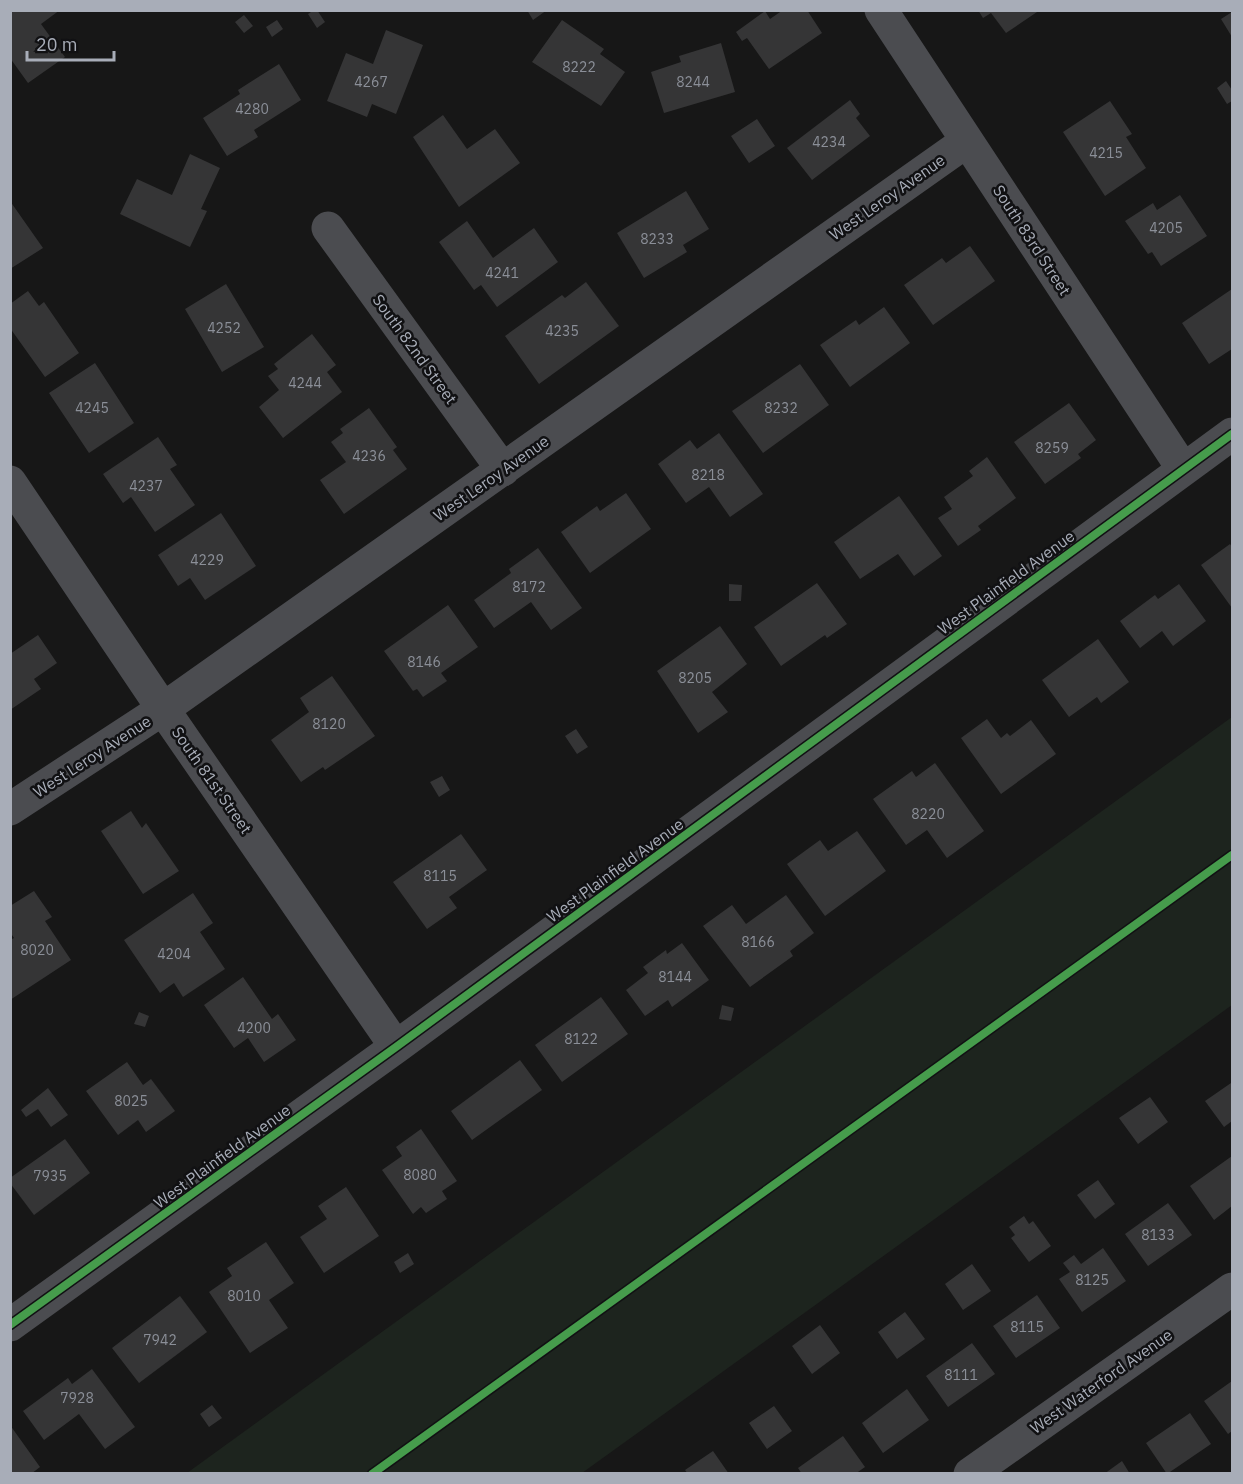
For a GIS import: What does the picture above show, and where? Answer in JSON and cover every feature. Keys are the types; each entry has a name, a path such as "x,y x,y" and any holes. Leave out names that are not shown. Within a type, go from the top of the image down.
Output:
{"street":[{"name":"South 83rd Street","path":"881,10 1183,469"},
{"name":"West Leroy Avenue","path":"10,809 162,709 967,141"},
{"name":"South 82nd Street","path":"328,228 503,470"},
{"name":"West Plainfield Avenue","path":"10,1325 396,1047 1233,434"},
{"name":"South 81st Street","path":"10,482 162,709 396,1047"},
{"name":"West Waterford Avenue","path":"970,1473 1233,1289"}],"shaded area":[{"path":"1232,717 1232,1005 582,1473 187,1473"}],"building":[{"path":"10,10 60,10 41,24 65,57 28,83 10,58"},
{"path":"317,10 325,22 317,28 308,14"},
{"path":"527,10 547,10 533,20"},
{"path":"783,10 807,10 822,33 769,69 747,38 742,41 736,32 765,11 770,19"},
{"path":"978,10 1040,10 1006,33 991,13 983,18"},
{"path":"1232,12 1232,37 1221,19"},
{"path":"244,15 253,26 244,33 235,22"},
{"path":"277,20 283,29 272,37 266,27"},
{"path":"562,20 604,49 600,54 625,72 601,106 532,62"},
{"path":"386,30 423,45 396,114 372,104 367,117 327,101 346,53 373,64"},
{"path":"721,43 735,92 664,113 651,72 681,62 679,56"},
{"path":"279,64 301,100 254,130 258,137 227,156 203,118 240,94 238,90"},
{"path":"1226,81 1232,90 1232,101 1227,104 1217,88"},
{"path":"850,100 860,114 856,118 870,136 812,180 787,148"},
{"path":"1110,101 1132,134 1126,137 1146,168 1105,196 1063,132"},
{"path":"443,115 467,149 495,129 520,163 459,207 413,137"},
{"path":"757,119 775,146 749,163 731,136"},
{"path":"190,154 220,168 201,209 207,211 190,247 120,214 137,179 172,195"},
{"path":"686,191 709,229 683,245 687,252 644,278 617,233"},
{"path":"1180,195 1207,236 1161,266 1152,252 1148,254 1125,221 1153,203 1157,210"},
{"path":"10,201 43,248 10,269"},
{"path":"467,221 493,258 534,228 558,262 497,307 481,285 474,290 439,242"},
{"path":"970,246 995,281 933,325 904,285 942,258 946,263"},
{"path":"586,282 619,326 539,384 505,336 562,295 565,298"},
{"path":"226,284 264,347 222,372 185,309"},
{"path":"1232,289 1232,349 1209,364 1182,323"},
{"path":"28,291 39,306 44,302 79,353 45,377 10,328 10,304"},
{"path":"884,307 910,343 850,387 820,345 856,320 859,325"},
{"path":"312,334 336,365 327,372 342,392 283,438 259,407 279,390 268,376 278,369 274,364"},
{"path":"95,363 134,423 89,453 49,393"},
{"path":"800,364 829,405 763,453 732,411"},
{"path":"1069,403 1096,440 1078,454 1081,458 1045,484 1014,442"},
{"path":"369,408 397,447 393,450 407,469 344,514 320,480 346,462 331,442 343,433 340,429"},
{"path":"719,433 763,494 730,517 709,487 686,503 658,464 690,440 697,449"},
{"path":"158,437 177,465 170,469 195,505 155,532 131,497 123,503 103,474"},
{"path":"987,457 1016,498 978,526 981,530 958,546 938,518 952,509 944,497 973,476 969,471"},
{"path":"626,493 651,529 590,573 561,532 597,506 600,511"},
{"path":"899,496 942,556 914,576 898,554 860,579 834,542"},
{"path":"221,513 256,566 205,600 190,578 178,586 158,555"},
{"path":"1230,544 1232,547 1232,608 1201,565"},
{"path":"538,548 582,608 551,630 531,602 494,628 474,600 511,573 509,569"},
{"path":"817,583 847,624 827,638 825,635 781,666 754,627"},
{"path":"729,584 742,585 741,601 729,601"},
{"path":"1179,584 1206,621 1173,646 1162,631 1140,648 1120,621 1155,595 1158,599"},
{"path":"448,605 478,647 441,673 447,681 423,697 417,689 413,691 384,651"},
{"path":"720,626 747,664 712,692 728,712 698,733 657,671"},
{"path":"38,635 57,663 34,679 41,689 10,710 10,654"},
{"path":"1098,639 1129,682 1101,703 1097,697 1069,717 1042,680"},
{"path":"332,676 375,736 325,770 323,767 301,782 271,740 309,712 300,698"},
{"path":"987,719 1001,738 1007,733 1010,736 1031,720 1056,754 1001,794 961,738"},
{"path":"576,729 588,747 577,754 565,736"},
{"path":"935,763 984,831 947,858 927,830 906,845 873,799 912,771 916,777"},
{"path":"442,776 450,790 439,797 430,782"},
{"path":"131,811 142,828 146,823 179,871 143,894 101,831"},
{"path":"857,831 886,871 825,916 787,864 820,840 828,851"},
{"path":"461,834 487,870 449,897 457,908 427,929 393,882"},
{"path":"34,891 52,917 45,921 71,960 10,1000 10,940 14,938 10,932 10,906"},
{"path":"193,893 213,923 200,932 225,969 183,997 174,983 160,993 124,940"},
{"path":"786,895 814,933 790,951 793,956 750,987 703,926 732,905 746,924"},
{"path":"682,943 709,980 672,1007 668,1000 645,1016 626,990 648,973 643,967 666,950 667,954"},
{"path":"243,977 272,1019 278,1014 296,1040 264,1062 248,1038 234,1048 204,1005"},
{"path":"601,997 628,1034 562,1082 535,1045"},
{"path":"722,1005 734,1008 731,1021 719,1019"},
{"path":"139,1012 149,1016 145,1027 134,1024"},
{"path":"520,1060 542,1090 472,1140 451,1111"},
{"path":"127,1062 143,1085 151,1079 175,1111 146,1132 138,1120 118,1135 86,1091"},
{"path":"1231,1083 1232,1121 1224,1127 1205,1101"},
{"path":"48,1088 68,1115 51,1127 38,1109 26,1117 21,1110"},
{"path":"1150,1097 1168,1122 1138,1144 1119,1118"},
{"path":"421,1129 457,1181 442,1191 447,1199 426,1213 421,1207 413,1214 382,1170 402,1156 396,1147"},
{"path":"65,1139 90,1173 34,1215 10,1183 10,1178"},
{"path":"1232,1156 1232,1206 1214,1220 1190,1186"},
{"path":"1098,1180 1115,1204 1095,1219 1077,1195"},
{"path":"346,1187 379,1236 324,1273 300,1237 327,1219 318,1206"},
{"path":"1168,1203 1192,1235 1148,1266 1125,1234"},
{"path":"1024,1216 1029,1224 1033,1221 1051,1246 1029,1262 1011,1238 1015,1235 1009,1227"},
{"path":"266,1242 294,1283 269,1300 288,1328 250,1353 209,1292 232,1276 227,1268"},
{"path":"1103,1248 1126,1281 1082,1312 1059,1279 1070,1272 1063,1263 1074,1255 1081,1264"},
{"path":"408,1253 414,1264 400,1273 394,1262"},
{"path":"972,1264 991,1291 963,1310 945,1284"},
{"path":"1037,1295 1060,1328 1016,1358 993,1326"},
{"path":"180,1296 207,1332 139,1383 112,1348"},
{"path":"905,1312 925,1339 897,1359 878,1332"},
{"path":"820,1325 840,1353 812,1374 792,1346"},
{"path":"972,1343 995,1374 948,1407 926,1376"},
{"path":"92,1369 135,1427 105,1449 79,1414 44,1440 23,1411 68,1378 72,1384"},
{"path":"1232,1381 1232,1431 1228,1434 1204,1401"},
{"path":"907,1389 929,1420 883,1453 862,1423"},
{"path":"212,1405 222,1418 209,1427 200,1414"},
{"path":"774,1406 792,1431 767,1449 749,1423"},
{"path":"1190,1413 1211,1444 1167,1474 1146,1443"},
{"path":"10,1425 40,1467 31,1474 10,1474"},
{"path":"843,1436 865,1467 855,1474 802,1474 798,1468"},
{"path":"713,1451 729,1474 688,1474 685,1470"},
{"path":"1122,1461 1130,1474 1104,1474"}],"cycle path":[{"path":"10,1325 396,1047 1232,434"},
{"path":"372,1474 1232,855"}]}
